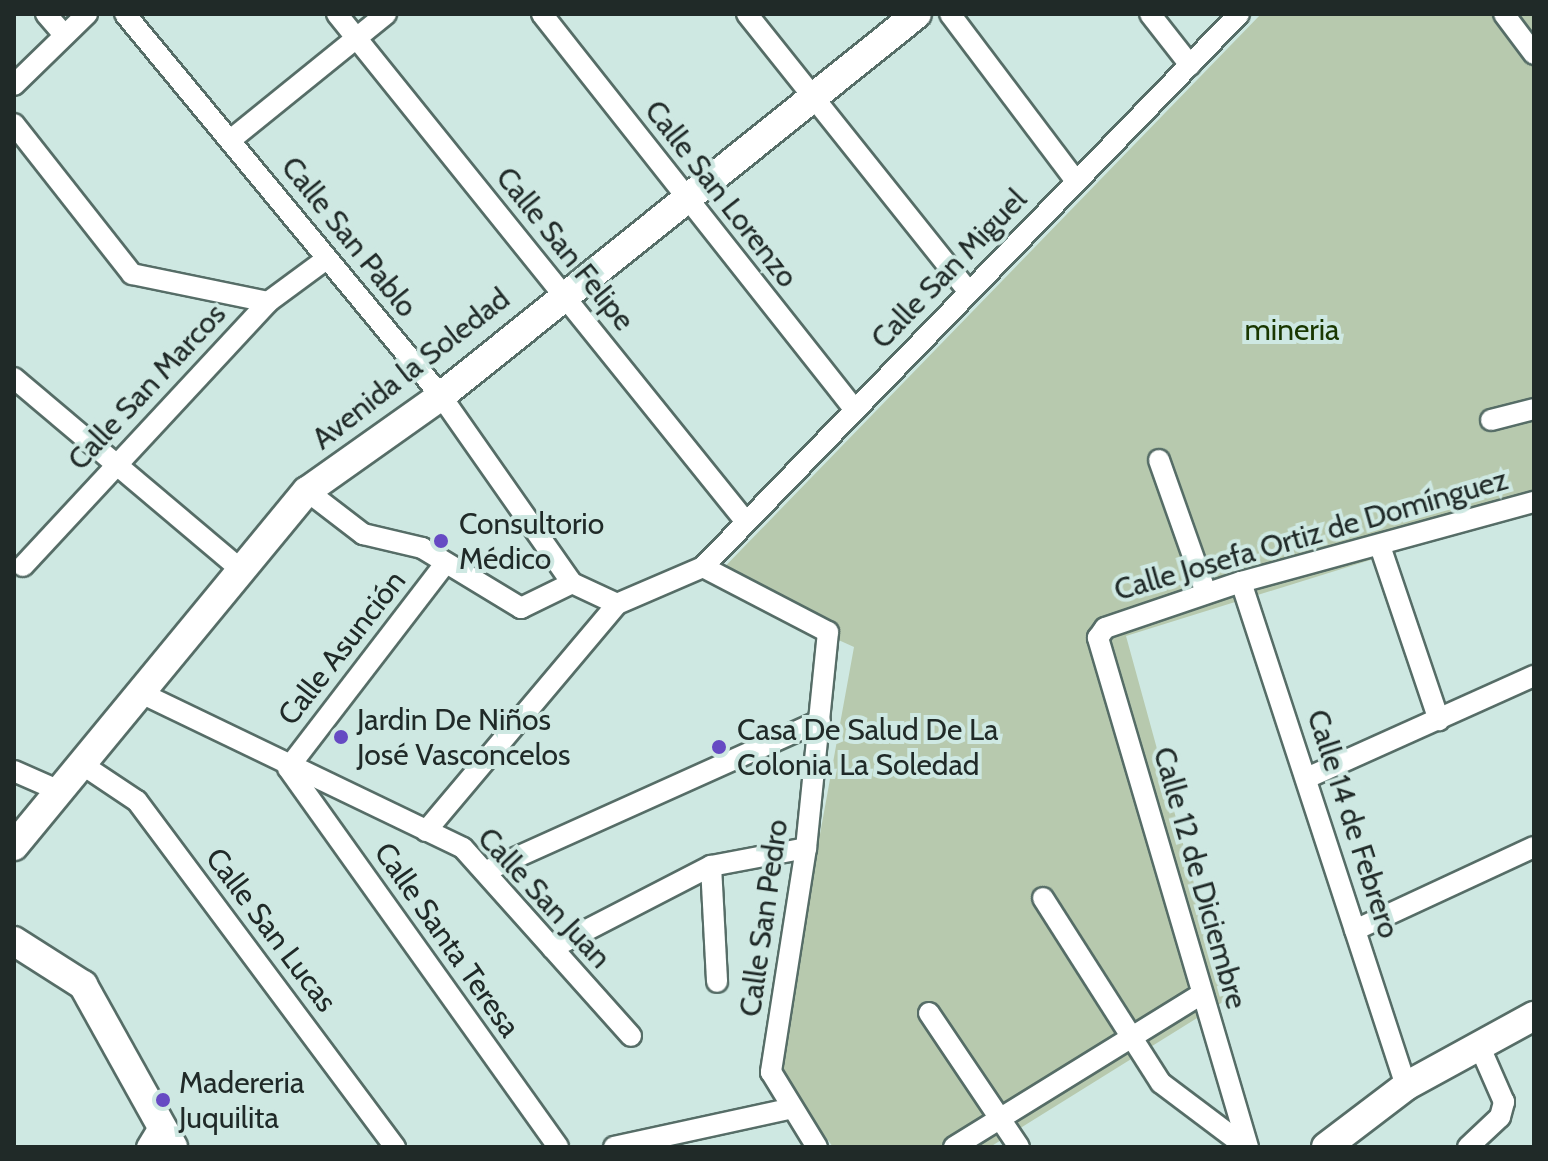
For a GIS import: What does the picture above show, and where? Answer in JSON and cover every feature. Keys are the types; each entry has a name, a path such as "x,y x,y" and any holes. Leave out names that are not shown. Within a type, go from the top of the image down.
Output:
{"street":[{"path":"46,14 64,35"},
{"path":"14,85 87,14"},
{"name":"Calle San Pablo","path":"125,14 233,138 325,260 441,396 572,583"},
{"name":"Calle San Felipe","path":"337,14 746,522"},
{"path":"233,138 386,14"},
{"name":"Calle San Lorenzo","path":"542,14 855,410"},
{"path":"747,14 969,292"},
{"name":"Avenida la Soledad","path":"14,846 62,792 239,568 307,491 441,396 684,195 810,94 917,14"},
{"path":"950,14 1075,180"},
{"path":"1150,14 1190,65"},
{"name":"Calle San Miguel","path":"703,567 1239,14"},
{"path":"1504,14 1534,54"},
{"path":"14,124 132,274 268,302"},
{"name":"Calle San Marcos","path":"23,566 117,460 268,302 325,260"},
{"path":"14,378 117,460 239,568"},
{"path":"1491,420 1534,409"},
{"path":"1159,460 1206,593"},
{"path":"307,491 363,534 422,548 444,565 521,608 572,583 617,604"},
{"name":"Calle Josefa Ortiz de Domínguez","path":"1105,628 1241,582 1534,502"},
{"path":"1380,546 1439,720"},
{"name":"Calle Asunción","path":"288,768 444,565"},
{"path":"426,831 617,604 703,567"},
{"name":"Calle San Pedro","path":"703,567 828,632 806,848 771,1072 788,1109 817,1147"},
{"name":"Calle 14 de Febrero","path":"1241,582 1309,777 1406,1086"},
{"name":"Calle 12 de Diciembre","path":"1105,628 1098,638 1247,1147"},
{"path":"1309,777 1534,676"},
{"name":"Calle San Juan","path":"141,693 288,768 463,848 631,1036"},
{"path":"486,871 820,721"},
{"name":"Calle San Lucas","path":"83,765 137,801 395,1147"},
{"name":"Calle Santa Teresa","path":"288,768 558,1147"},
{"path":"14,771 62,792"},
{"path":"1355,930 1534,847"},
{"path":"552,948 711,866 806,848"},
{"path":"711,866 717,982"},
{"path":"1043,898 1130,1039 1180,1103 1247,1147"},
{"path":"14,941 83,985 160,1140"},
{"path":"954,1147 1202,994"},
{"path":"929,1013 1019,1147"},
{"path":"1326,1147 1406,1086 1534,1016"},
{"path":"1468,1147 1500,1117 1504,1102 1479,1045"},
{"path":"614,1147 788,1109"}],"green space":[{"name":"mineria","path":"1261,14 1534,14 1534,509 1126,636 1226,1000 990,1147 833,1147 777,1071 854,647 710,582"}],"place":[{"name":"Consultorio Médico","path":"441,541"},
{"name":"Jardin De Niños José Vasconcelos","path":"341,737"},
{"name":"Casa De Salud De La Colonia La Soledad","path":"719,747"},
{"name":"Madereria Juquilita","path":"163,1100"}]}
